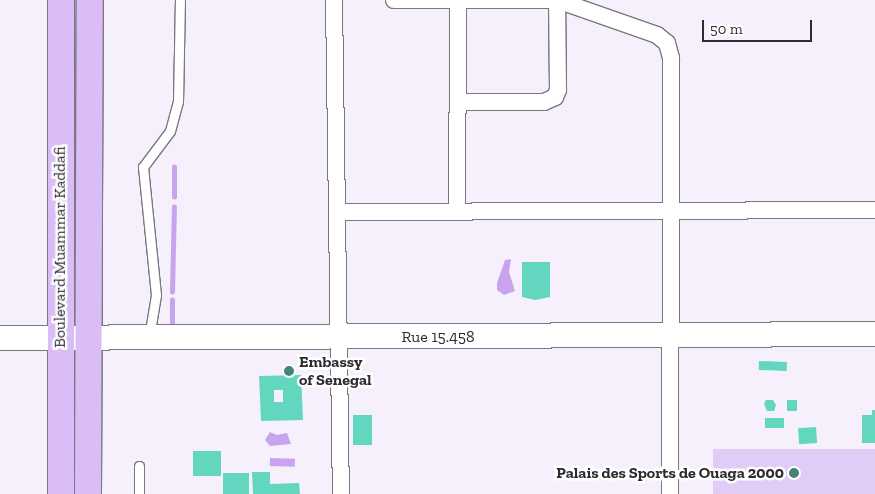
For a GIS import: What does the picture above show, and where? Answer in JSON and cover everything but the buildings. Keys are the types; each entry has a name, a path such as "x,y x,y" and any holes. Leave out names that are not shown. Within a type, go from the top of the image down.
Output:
{"main road":[{"name":"Boulevard Muammar Kaddafi","path":"61,0 61,494"},
{"name":"Boulevard Muammar Kaddafi","path":"88,494 90,0"},
{"name":"Rue 15.458","path":"0,338 339,338 875,334"}],"street":[{"path":"334,0 341,494"},
{"path":"394,0 458,2 557,0 658,35 667,42 671,58 668,335 670,494"},
{"path":"458,102 544,102 555,97 558,90 557,0"},
{"path":"458,2 458,212"},
{"path":"338,212 875,210"}],"lane":[{"path":"149,337 156,295 143,167 170,131 178,102 180,0"},
{"path":"139,466 139,494"}],"shaded area":[{"path":"511,259 509,272 515,291 504,295 497,290 497,283 505,260"},
{"path":"270,432 277,435 287,433 291,444 270,446 265,440"},
{"name":"Palais des Sports de Ouaga 2000","path":"713,449 875,449 875,494 713,494"},
{"path":"270,458 295,459 295,467 270,466"}],"waterway":[{"path":"174,167 174,197"},
{"path":"172,292 174,207"},
{"path":"172,300 172,327"}],"place":[{"name":"Embassy of Senegal","path":"289,371"},
{"name":"Palais des Sports de Ouaga 2000","path":"794,473"}]}
